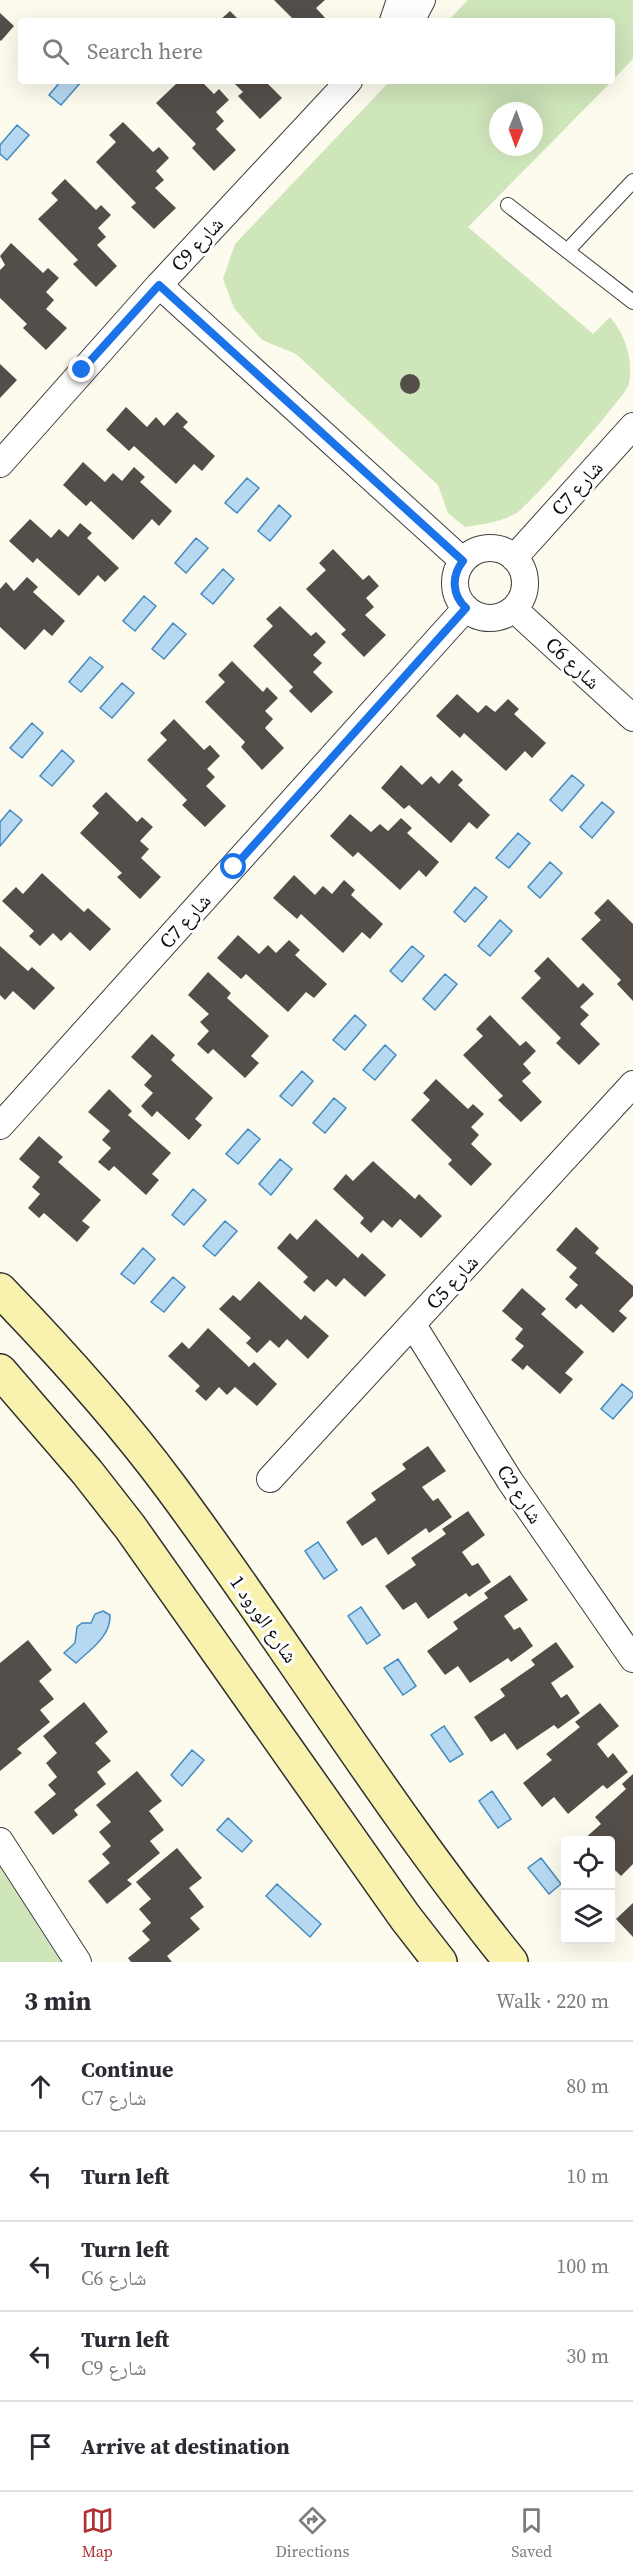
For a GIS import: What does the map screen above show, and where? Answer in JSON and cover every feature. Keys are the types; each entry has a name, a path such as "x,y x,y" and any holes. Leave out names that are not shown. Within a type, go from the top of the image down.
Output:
{"street":[{"path":"394,18 400,0"},
{"path":"413,18 422,0"},
{"name":"C9 شارع","path":"0,464 159,285 346,84"},
{"path":"159,285 463,561"},
{"name":"C7 شارع","path":"518,554 633,426"},
{"path":"485,548 496,548 518,554 525,579 521,600 514,609 504,616 492,618 480,617 466,608 455,592 454,580 457,568 463,561 474,551 485,548"},
{"name":"C7 شارع","path":"0,1125 466,608"},
{"name":"C6 شارع","path":"514,609 633,718"},
{"name":"C5 شارع","path":"270,1479 633,1084"},
{"name":"شارع الورود 1","path":"0,1290 73,1367 163,1477 441,1871 511,1962"},
{"name":"C2 شارع","path":"413,1324 517,1490 633,1659"},
{"path":"0,1371 87,1472 130,1527 405,1917 440,1962"},
{"path":"0,1841 78,1962"}],"lane":[{"path":"567,251 633,181"},
{"path":"508,205 633,302"}],"green space":[{"path":"468,0 633,0 633,59 615,78 615,18 451,18"},
{"path":"387,84 609,84 543,151 543,102 489,102 489,156 538,156 468,227 593,334 610,317 624,340 630,366 629,384 624,393 577,449 518,512 485,524 465,527 448,513 438,485 296,354 262,340 234,308 223,279 235,244"},
{"path":"0,1856 37,1925 61,1962 0,1962"}],"water":[{"path":"58,84 79,84 61,105 49,95"},
{"path":"17,125 29,135 7,160 0,154 0,145"},
{"path":"247,478 259,488 237,513 225,503"},
{"path":"279,505 291,516 270,541 258,531"},
{"path":"196,538 208,548 186,573 175,563"},
{"path":"223,569 234,579 213,604 201,594"},
{"path":"144,596 156,606 135,631 123,621"},
{"path":"173,623 186,634 164,659 152,649"},
{"path":"90,657 103,667 81,692 69,682"},
{"path":"122,683 134,693 112,718 100,708"},
{"path":"32,723 43,733 22,758 10,748"},
{"path":"62,750 74,761 52,786 40,776"},
{"path":"572,775 584,785 562,811 550,800"},
{"path":"602,802 614,812 592,838 580,827"},
{"path":"10,810 22,820 0,846 0,822"},
{"path":"518,833 530,843 509,868 496,858"},
{"path":"550,862 562,873 540,898 528,887"},
{"path":"475,887 487,897 465,922 454,912"},
{"path":"500,920 512,931 490,956 478,946"},
{"path":"412,946 424,956 402,982 390,971"},
{"path":"445,974 457,984 435,1010 423,999"},
{"path":"355,1015 366,1025 345,1050 333,1040"},
{"path":"385,1045 396,1055 375,1080 363,1070"},
{"path":"302,1071 313,1081 292,1106 280,1096"},
{"path":"334,1098 346,1108 325,1133 313,1123"},
{"path":"248,1129 260,1139 238,1164 226,1154"},
{"path":"280,1159 292,1169 271,1195 259,1184"},
{"path":"193,1189 206,1200 184,1225 172,1215"},
{"path":"225,1221 237,1231 215,1256 203,1246"},
{"path":"143,1248 155,1259 134,1284 121,1274"},
{"path":"173,1277 185,1287 164,1312 151,1302"},
{"path":"622,1384 633,1393 633,1396 613,1419 601,1409"},
{"path":"318,1542 337,1570 324,1579 305,1551"},
{"path":"361,1607 380,1635 367,1644 348,1616"},
{"path":"103,1611 110,1615 107,1630 99,1642 76,1663 64,1653 75,1643 77,1627 82,1623 91,1623 95,1614"},
{"path":"398,1659 416,1686 403,1695 384,1668"},
{"path":"444,1726 463,1754 450,1762 431,1735"},
{"path":"192,1750 204,1760 182,1786 171,1775"},
{"path":"492,1791 511,1819 498,1828 479,1801"},
{"path":"228,1818 252,1841 242,1852 217,1830"},
{"path":"541,1858 561,1884 549,1894 528,1868"},
{"path":"277,1884 321,1924 310,1937 266,1896"}],"building":[{"path":"274,0 325,0 316,8 325,18 292,18"},
{"path":"230,11 237,18 222,18"},
{"path":"0,13 14,26 1,41 0,40"},
{"path":"176,84 204,84 214,94 219,89 229,100 216,112 224,121 216,129 236,150 214,171 192,148 196,144 156,103"},
{"path":"235,84 268,84 282,98 260,119 238,96 243,92"},
{"path":"123,122 153,152 159,147 169,158 156,171 164,180 155,188 176,208 154,229 131,207 136,203 96,162 116,142 109,135"},
{"path":"65,179 96,210 101,205 111,215 98,228 106,237 97,245 117,266 96,287 73,264 78,260 38,219 58,200 51,193"},
{"path":"11,243 43,273 48,268 59,278 46,292 54,300 46,309 67,328 46,350 23,328 27,324 0,298 0,270 5,265 0,256"},
{"path":"0,364 17,380 0,398"},
{"path":"410,374 417,377 420,384 417,391 410,394 403,391 400,384 403,377"},
{"path":"126,407 147,427 156,417 164,426 177,412 188,422 183,427 215,456 202,471 194,464 176,484 134,446 129,451 106,430"},
{"path":"83,462 105,482 113,473 122,481 134,467 145,477 140,482 172,511 159,526 152,519 133,540 91,501 86,506 63,485"},
{"path":"30,519 51,538 59,529 68,537 80,523 92,533 87,538 119,568 105,582 98,575 79,596 37,558 33,563 9,541"},
{"path":"333,549 363,580 369,575 379,586 366,598 374,607 365,615 386,635 364,657 341,634 346,630 306,589 326,570 319,563"},
{"path":"27,577 38,587 33,592 65,621 52,636 44,629 25,650 0,627 0,589 6,582 14,591"},
{"path":"280,606 311,636 316,632 326,642 313,655 322,663 313,672 333,692 311,713 289,691 293,687 253,646 273,626 266,619"},
{"path":"232,661 263,692 267,687 278,698 265,711 273,719 265,728 284,748 262,770 241,747 245,742 205,702 225,682 218,675"},
{"path":"457,694 478,713 486,705 495,712 508,699 519,709 514,714 546,743 532,758 525,751 506,771 464,733 460,738 436,716"},
{"path":"174,719 204,750 210,745 220,756 207,769 215,777 206,786 226,806 205,827 182,805 187,800 147,760 167,740 160,733"},
{"path":"401,765 422,785 431,776 439,784 452,770 463,780 458,785 490,815 477,829 469,822 451,843 409,805 404,809 381,788"},
{"path":"106,792 137,822 142,817 153,827 140,841 149,849 141,858 161,877 140,899 117,877 122,873 80,833 99,813 92,806"},
{"path":"350,814 371,832 380,824 388,831 401,818 412,828 407,833 439,862 426,877 419,870 400,890 358,852 353,857 330,836"},
{"path":"42,873 84,912 88,908 111,929 90,951 70,932 61,941 53,933 40,946 29,936 34,931 2,901 16,887 23,894"},
{"path":"294,875 315,895 323,886 332,894 344,880 355,890 351,895 383,924 370,939 362,932 343,953 301,914 297,919 273,898"},
{"path":"608,899 633,924 633,1001 617,984 621,980 581,939 601,920 594,913"},
{"path":"238,935 259,954 268,945 276,953 289,940 300,950 295,955 327,984 314,998 306,992 288,1012 246,974 241,979 217,958"},
{"path":"0,946 28,971 32,967 55,988 34,1010 13,991 5,1000 0,995"},
{"path":"548,957 578,988 583,983 594,994 580,1007 589,1015 580,1024 600,1044 579,1065 556,1043 561,1038 521,998 541,978 534,971"},
{"path":"208,972 231,993 227,998 269,1036 251,1056 259,1063 245,1078 213,1049 208,1054 197,1044 209,1031 200,1022 209,1014 188,995"},
{"path":"490,1015 520,1046 526,1041 536,1051 523,1064 531,1073 522,1081 542,1102 521,1122 498,1100 503,1096 463,1055 483,1036 476,1029"},
{"path":"152,1034 175,1055 171,1060 213,1098 195,1119 202,1125 189,1140 157,1111 152,1117 141,1106 153,1093 144,1085 152,1076 131,1057"},
{"path":"436,1079 468,1109 473,1104 484,1114 471,1127 479,1135 471,1144 492,1164 471,1186 448,1164 452,1160 411,1120 430,1100 423,1093"},
{"path":"109,1089 132,1111 128,1115 171,1153 152,1174 159,1180 146,1195 114,1166 109,1171 98,1162 111,1148 102,1140 110,1131 88,1112"},
{"path":"39,1136 63,1157 58,1162 101,1200 82,1221 90,1227 77,1242 44,1213 39,1218 28,1208 40,1194 32,1187 40,1177 19,1159"},
{"path":"373,1161 415,1199 419,1194 442,1216 421,1238 400,1219 392,1228 383,1220 371,1233 360,1223 364,1218 333,1189 346,1174 353,1181"},
{"path":"316,1219 358,1258 362,1253 386,1275 365,1297 344,1278 336,1287 327,1279 314,1292 303,1282 308,1277 277,1248 290,1233 297,1240"},
{"path":"576,1227 599,1248 595,1253 633,1286 633,1296 619,1311 627,1318 613,1333 581,1304 576,1309 565,1299 578,1285 569,1277 577,1268 556,1250"},
{"path":"259,1281 301,1320 305,1315 329,1336 308,1359 287,1339 279,1348 270,1340 257,1353 246,1343 251,1338 219,1309 233,1295 240,1301"},
{"path":"522,1288 546,1309 541,1314 584,1352 565,1373 573,1379 560,1394 527,1365 523,1370 511,1360 524,1346 515,1339 523,1329 502,1311"},
{"path":"208,1328 249,1367 254,1362 277,1384 257,1406 235,1387 227,1395 219,1387 206,1401 195,1391 200,1386 168,1356 182,1342 189,1349"},
{"path":"428,1446 446,1471 422,1487 433,1501 438,1498 452,1517 429,1533 426,1528 388,1555 376,1537 362,1546 346,1522 376,1500 371,1493 406,1469 402,1464"},
{"path":"468,1511 485,1535 462,1552 472,1566 478,1563 491,1582 469,1597 466,1593 428,1619 416,1602 403,1610 385,1586 416,1565 411,1558 446,1534 442,1529"},
{"path":"510,1575 528,1600 504,1616 514,1630 520,1627 533,1646 511,1662 508,1658 470,1683 458,1666 445,1675 427,1651 458,1629 453,1622 488,1598 484,1593"},
{"path":"28,1640 52,1670 39,1681 54,1699 40,1710 50,1722 17,1749 22,1753 0,1771 0,1663"},
{"path":"556,1642 574,1667 551,1683 561,1698 567,1694 580,1713 558,1729 554,1725 517,1750 505,1733 491,1742 474,1717 505,1696 500,1689 535,1665 531,1660"},
{"path":"84,1702 108,1732 95,1743 111,1761 97,1772 106,1784 74,1810 78,1815 53,1835 34,1812 56,1794 48,1785 57,1777 46,1763 57,1753 43,1736"},
{"path":"600,1703 619,1726 597,1744 608,1758 613,1753 628,1772 607,1789 603,1785 568,1814 554,1797 542,1807 523,1783 552,1760 546,1754 580,1727 575,1722"},
{"path":"137,1771 162,1801 149,1811 164,1830 150,1841 160,1853 127,1880 132,1884 107,1904 88,1881 110,1863 102,1854 111,1846 99,1832 111,1822 96,1805"},
{"path":"633,1774 633,1864 621,1876 615,1870 615,1836 588,1836 601,1824 595,1817 626,1789 622,1784"},
{"path":"177,1848 202,1878 189,1888 204,1907 190,1918 200,1929 167,1956 172,1962 131,1962 128,1958 150,1940 142,1931 151,1923 139,1909 151,1899 136,1882"},
{"path":"633,1903 633,1937 616,1919"}],"route":[{"path":"82,370 159,285 463,561 457,568 454,580 455,592 460,603 466,608 234,867"}]}
